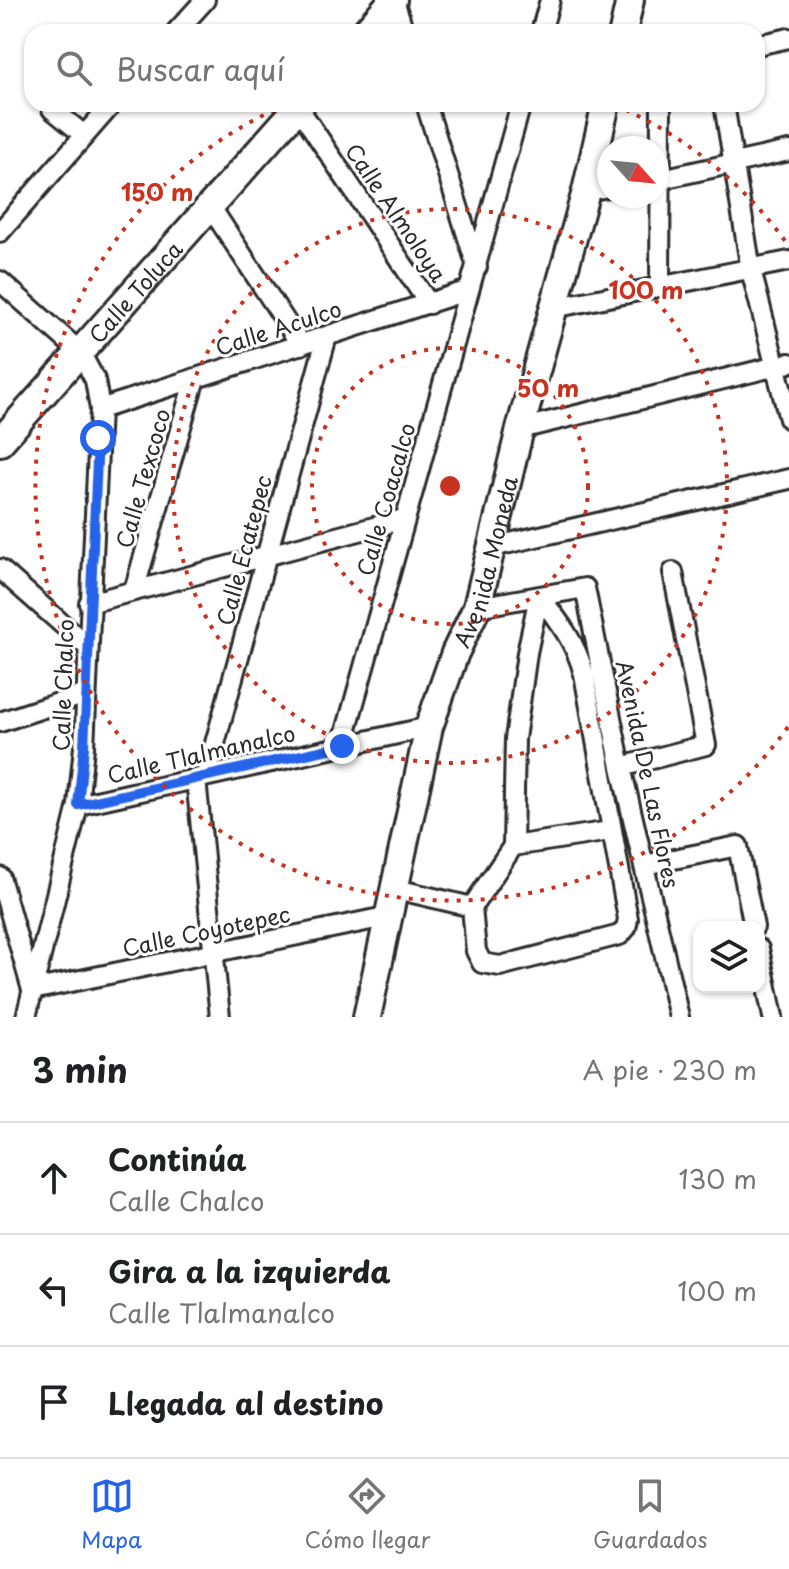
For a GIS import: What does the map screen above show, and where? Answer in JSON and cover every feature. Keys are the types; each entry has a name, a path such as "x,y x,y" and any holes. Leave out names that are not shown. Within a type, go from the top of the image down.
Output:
{"main road":[{"path":"372,24 394,0"},
{"path":"625,24 630,0"},
{"name":"Calle Toluca","path":"0,442 293,112"},
{"name":"Avenida Moneda","path":"603,136 605,112"},
{"name":"Avenida Moneda","path":"367,1017 429,727 455,653 477,607 553,308 597,192"}],"street":[{"path":"183,24 205,0"},
{"path":"394,0 402,24"},
{"path":"543,24 550,0"},
{"path":"765,43 789,38"},
{"path":"56,112 84,135"},
{"path":"0,232 105,112"},
{"name":"Calle Almoloya","path":"304,112 429,304"},
{"path":"429,112 477,267"},
{"name":"Calle Coacalco","path":"342,746 519,112"},
{"path":"660,136 661,112"},
{"path":"725,112 751,270 782,365 789,419"},
{"path":"669,177 789,151"},
{"path":"210,206 301,345"},
{"path":"659,208 660,286"},
{"path":"553,308 789,261"},
{"path":"0,281 80,352"},
{"name":"Calle Aculco","path":"100,409 469,290"},
{"name":"Calle Ecatepec","path":"220,1017 201,778 327,336"},
{"name":"Calle Chalco","path":"26,1017 78,805 100,409 95,380 80,352"},
{"path":"520,429 782,365"},
{"name":"Calle Texcoco","path":"134,591 195,378"},
{"path":"492,547 789,479"},
{"path":"89,603 404,519"},
{"path":"0,569 87,646"},
{"path":"621,767 706,745 673,572"},
{"name":"Avenida De Las Flores","path":"539,596 585,588 621,767 679,1017"},
{"path":"477,607 539,596"},
{"path":"539,596 566,630 579,656 628,919 620,935 500,966 482,963 476,951 472,907 513,846 515,739 539,596"},
{"path":"0,722 86,694"},
{"name":"Calle Tlalmanalco","path":"78,805 429,727"},
{"path":"607,810 629,803"},
{"path":"513,846 610,831"},
{"path":"644,865 738,846 753,921"},
{"path":"0,877 32,990"},
{"path":"396,889 472,907"},
{"name":"Calle Coyotepec","path":"32,990 390,916"},
{"path":"765,978 773,1017"}],"route":[{"path":"98,438 84,747 78,805 342,746"}]}
